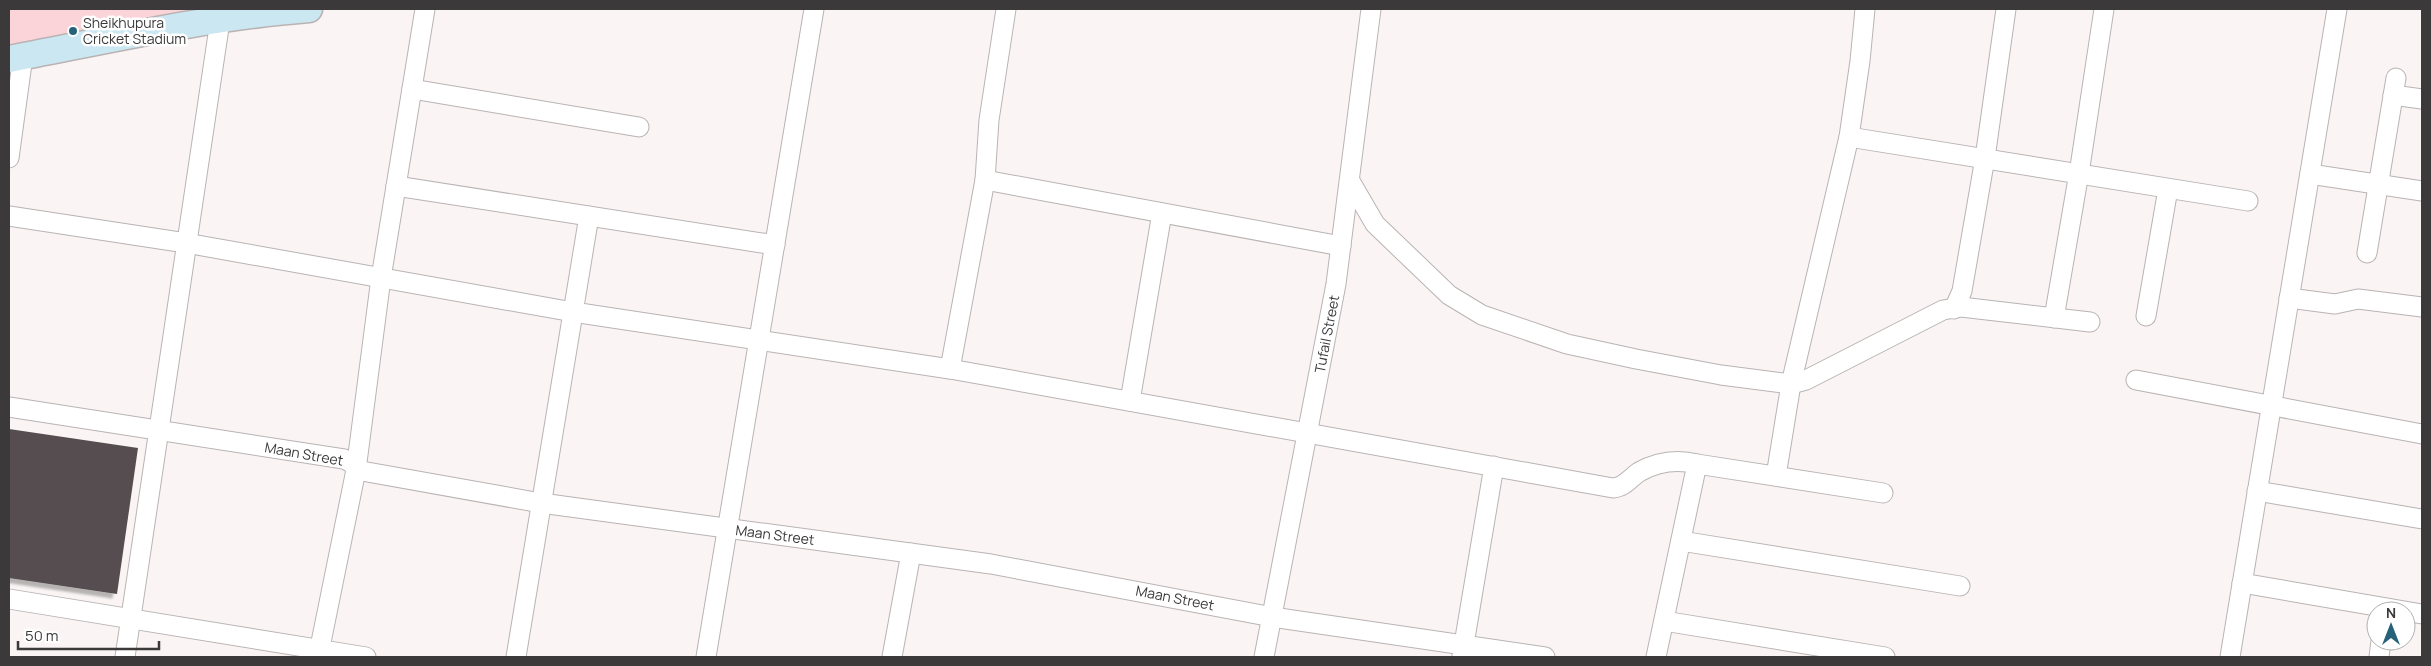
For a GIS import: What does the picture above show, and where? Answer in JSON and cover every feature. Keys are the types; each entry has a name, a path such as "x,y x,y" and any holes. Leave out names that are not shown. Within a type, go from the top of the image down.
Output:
{"street":[{"path":"9,158 16,58 131,34 275,12 309,9"},
{"path":"319,653 356,470 381,278 425,9"},
{"path":"706,657 814,9"},
{"path":"950,369 985,180 989,120 1006,9"},
{"name":"Tufail Street","path":"1264,657 1336,284 1371,9"},
{"path":"1776,476 1790,384 1849,137 1866,9"},
{"path":"1954,309 1962,291 1985,158 2006,9"},
{"path":"2054,318 2079,175 2104,9"},
{"path":"2230,657 2270,404 2337,9"},
{"path":"125,657 220,21"},
{"path":"2367,253 2394,87 2422,99"},
{"path":"412,89 639,127"},
{"path":"1849,137 2248,201"},
{"path":"2310,174 2422,191"},
{"path":"985,180 1341,246"},
{"path":"1350,181 1375,224 1449,294 1482,315 1567,344 1636,359 1721,375 1790,384 1806,380 1943,310 1961,307 2090,322"},
{"path":"396,186 775,245"},
{"path":"2146,316 2168,189"},
{"path":"1130,401 1162,213"},
{"path":"9,216 186,243 573,312 950,369 1613,488 1622,488 1640,472 1658,464 1681,461 1883,493"},
{"path":"516,657 589,216"},
{"path":"2289,298 2335,304 2358,299 2422,307"},
{"path":"2136,380 2422,434"},
{"name":"Maan Street","path":"9,407 344,459 352,463 356,470 541,503 991,564 1462,651 1545,657"},
{"path":"1656,657 1697,464"},
{"path":"1462,651 1494,466"},
{"path":"2257,491 2422,519"},
{"path":"1681,541 1960,586"},
{"path":"892,657 911,553"},
{"path":"2242,583 2366,606"},
{"path":"9,599 130,617 319,653 366,657"},
{"path":"1664,620 1885,657"}],"shaded area":[{"name":"Sheikhupura Cricket Stadium","path":"9,9 266,9 9,53"}],"building":[{"path":"9,429 138,448 117,594 9,578"}],"place":[{"name":"Sheikhupura Cricket Stadium","path":"73,31"}]}
